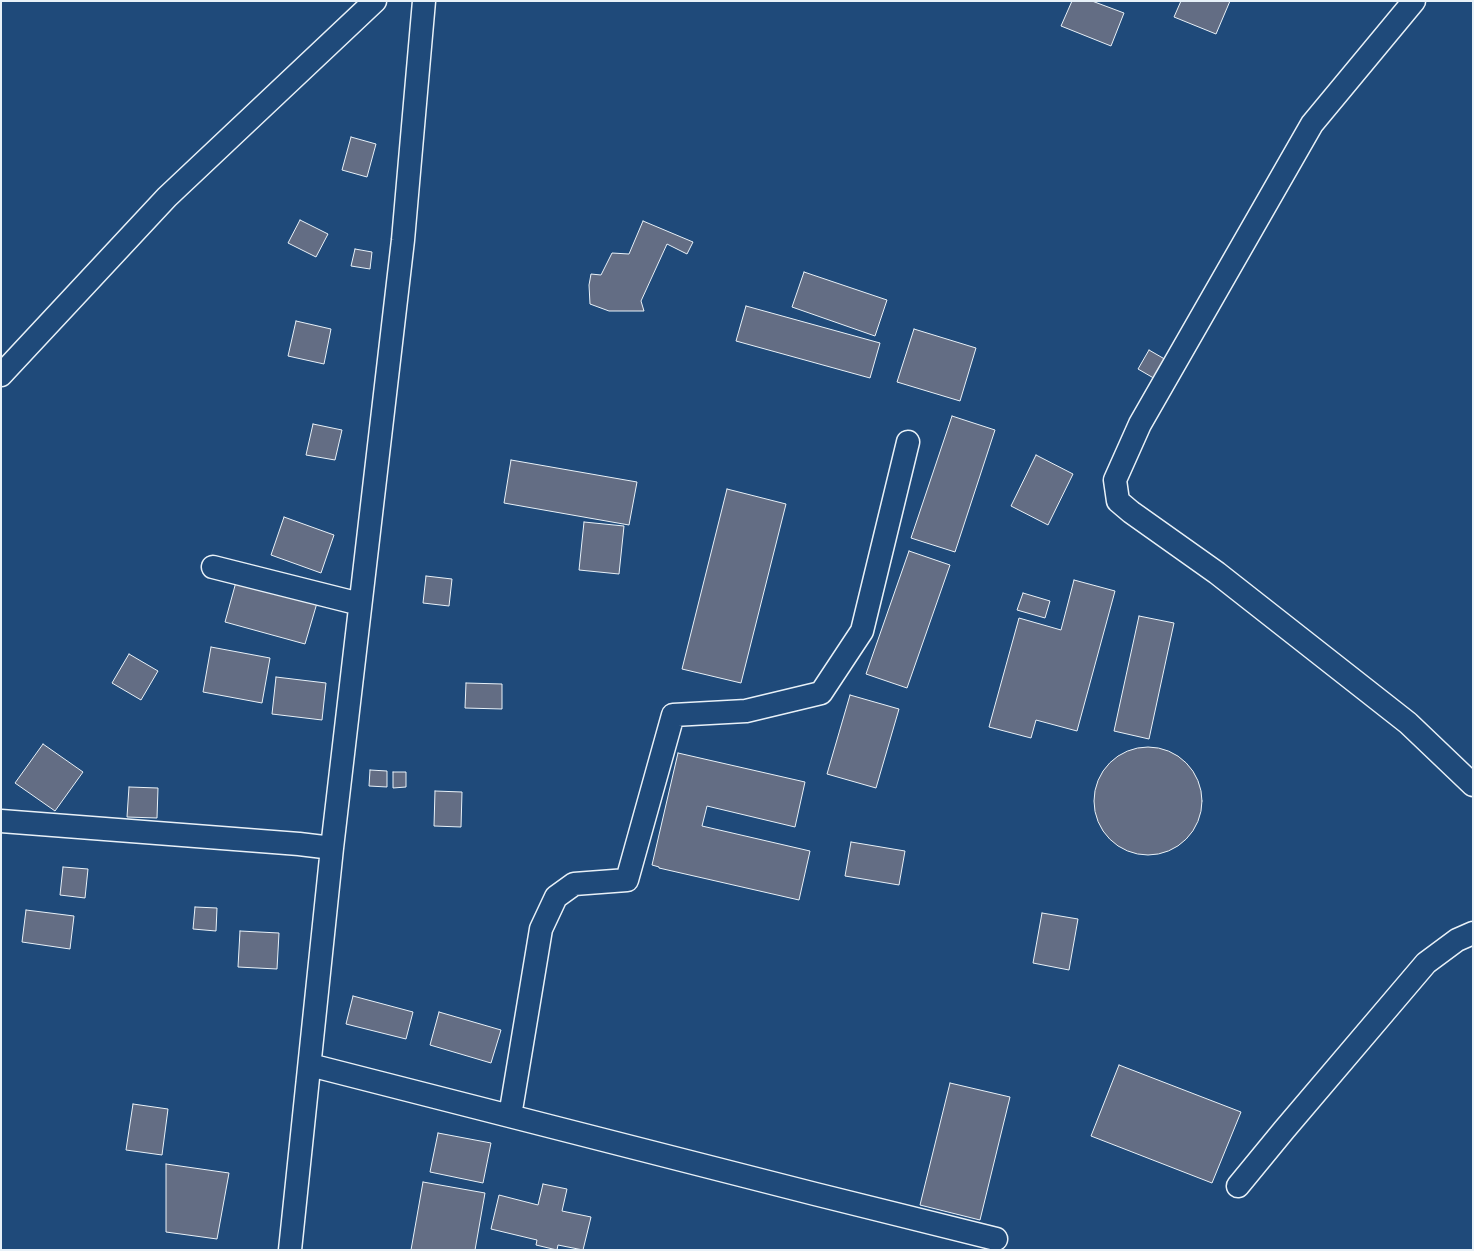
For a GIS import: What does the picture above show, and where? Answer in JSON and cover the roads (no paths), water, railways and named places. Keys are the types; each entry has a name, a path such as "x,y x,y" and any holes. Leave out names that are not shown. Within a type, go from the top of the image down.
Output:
{"street":[{"path":"1,375 166,197 375,1"},
{"path":"290,1250 332,848 403,240 424,1"},
{"path":"1414,1 1312,124 1140,424 1115,480 1118,500 1131,512 1217,573 1408,723 1473,785"},
{"path":"510,1116 541,929 556,897 574,884 627,880 673,715 746,711 821,693 862,631 908,442"},
{"path":"212,567 360,604"},
{"path":"1,821 332,848"},
{"path":"1238,1186 1426,963 1457,940 1473,933"},
{"path":"310,1065 815,1194 996,1238"}]}
